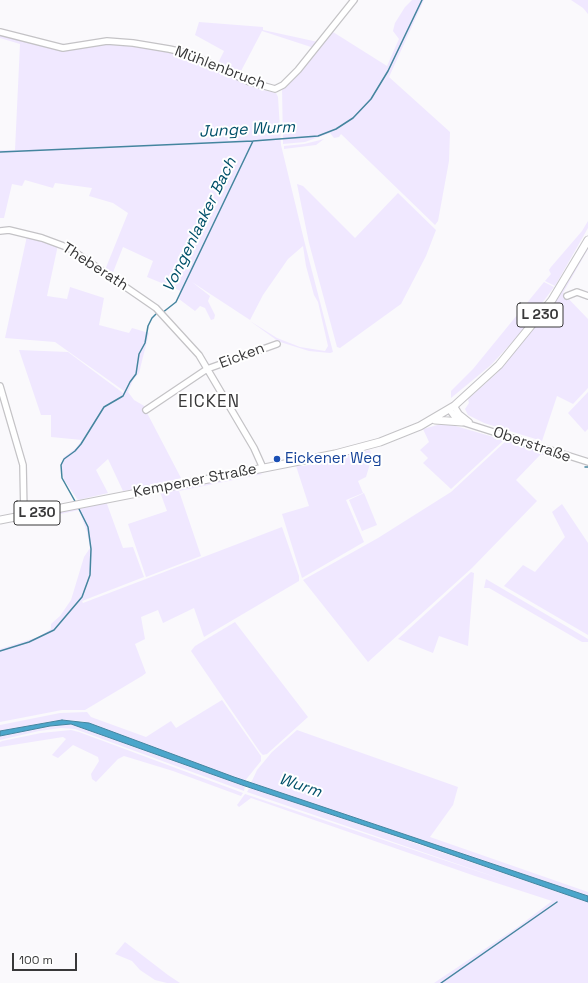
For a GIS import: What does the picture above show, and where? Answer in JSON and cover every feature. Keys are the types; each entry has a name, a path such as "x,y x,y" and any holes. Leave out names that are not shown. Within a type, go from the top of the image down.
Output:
{"main road":[{"name":"Kempener Straße","path":"0,520 335,454 374,444 433,420 452,408 490,375 528,332 568,275 588,240"},
{"path":"433,420 462,422"}],"street":[{"name":"Mühlenbruch","path":"0,32 63,48 107,41 133,43 169,49 188,53 250,82 274,89 283,85 298,70 354,0"},
{"name":"Theberath","path":"0,232 9,230 42,238 69,248 161,313"},
{"path":"567,296 578,292 588,296"},
{"name":"Eicken","path":"161,313 199,356 254,448 263,468"},
{"name":"Eicken","path":"146,410 207,369 277,344"},
{"path":"0,386 23,464 24,516"},
{"path":"452,408 454,416 462,422 476,425"},
{"path":"452,408 465,420 476,425"},
{"name":"Oberstraße","path":"476,425 578,461 588,462"}],"shaded area":[{"path":"356,0 333,32 387,66 399,39 393,31 395,23 405,7 412,0 424,0 389,77 450,132 449,161 438,221 435,225 341,134 339,137 334,138 330,133 305,142 283,144 282,88"},
{"path":"571,0 588,0 588,14 583,8"},
{"path":"199,22 263,27 263,30 318,42 314,48 262,31 240,73 218,63 224,51 195,35"},
{"path":"0,34 65,50 99,43 128,44 181,55 259,89 276,93 278,97 281,145 333,352 309,351 277,341 250,321 277,338 300,347 325,351 328,346 318,302 314,295 306,266 303,246 288,259 263,295 250,320 192,282 210,296 208,301 215,315 214,319 211,320 205,308 200,306 195,311 179,299 181,291 147,277 153,261 123,247 112,275 105,270 128,213 113,203 89,196 92,188 55,183 53,188 25,180 22,186 12,184 4,218 0,218 0,150 15,150 20,44 0,38"},
{"path":"324,139 316,145 284,149 284,146 304,144"},
{"path":"297,184 303,186 355,238 398,193 436,230 426,256 401,304 340,348 337,347 309,243"},
{"path":"588,221 588,228 555,286 545,281 551,274 549,270 551,267 582,231"},
{"path":"27,236 58,245 47,296 67,299 70,287 104,298 99,325 129,333 132,328 149,333 139,373 133,380 128,392 134,400 146,407 145,409 181,478 123,491 108,459 96,470 108,493 78,500 64,480 61,464 64,457 76,448 82,440 51,437 51,415 41,415 19,350 68,352 123,393 124,391 55,342 5,338"},
{"path":"588,244 588,249 563,293 588,319 588,388 573,404 557,396 542,441 484,423 468,415 465,409 469,403 468,399 497,373 532,331 556,298"},
{"path":"544,282 554,287 518,336 491,365 451,398 451,391 473,369"},
{"path":"588,392 588,429 585,432 568,413"},
{"path":"441,424 452,425 504,440 451,489 423,463 428,458 420,450 429,442 423,429"},
{"path":"508,439 552,454 551,458 541,454 516,480 537,501 472,568 368,662 303,580 378,538 451,492"},
{"path":"370,450 372,457 366,477 358,481 363,493 346,500 364,542 302,578 282,514 309,506 296,466 304,466"},
{"path":"258,473 263,474 179,491 201,556 146,577 128,524 167,511 160,492"},
{"path":"364,493 377,525 362,531 349,500"},
{"path":"108,502 107,504 123,548 133,547 144,577 82,601 83,603 282,527 299,576 299,581 204,637 194,608 163,623 158,610 141,617 145,639 135,644 146,673 142,676 85,710 62,710 0,722 0,649 38,637 51,629 51,624 60,616 71,600 84,557 90,548 87,532 79,510 24,522 24,520"},
{"path":"562,504 588,543 588,635 504,586 523,565 535,572 565,537 552,512"},
{"path":"471,572 474,573 468,646 439,636 433,653 398,639"},
{"path":"486,579 588,639 588,642 582,642 489,588 484,588"},
{"path":"235,622 308,717 267,754 263,755 191,651 195,646"},
{"path":"222,700 261,756 261,761 244,782 82,721 62,720 0,731 0,725 60,713 87,712 91,717 146,737 171,721 176,728"},
{"path":"71,724 245,786 244,791 75,729 61,728 39,731 0,740 0,736 50,726"},
{"path":"71,730 243,793 241,796 173,771 124,756 118,759 96,782 92,779 91,774 99,761 98,757 73,745 58,758 52,755 66,739 63,737 0,747 0,742 2,741 41,733"},
{"path":"297,730 458,787 453,805 430,837 588,892 588,896 251,783 257,770 272,752"},
{"path":"250,787 588,902 588,983 434,983 519,926 552,901 475,876 251,798 239,807 237,805 245,794 507,881 247,792"},
{"path":"125,942 180,983 167,983 155,980 140,970 132,961 115,954"}],"water":[{"path":"62,720 89,723 234,777 588,896 588,902 418,843 245,786 71,724 50,726 0,736 0,731"}],"waterway":[{"name":"Junge Wurm","path":"0,152 253,141 318,136 336,129 353,118 371,99 388,71 422,0"},
{"name":"Vongenlaaker Bach","path":"162,313 176,302 253,141"},
{"name":"Vongenlaaker Bach","path":"76,503 62,478 61,465 64,459 75,451 81,444 104,407 123,396 136,374 139,354 145,343 148,326 156,314"},
{"path":"507,440 566,460"},
{"name":"Vongenlaaker Bach","path":"0,651 29,642 54,630 82,597 90,575 91,549 88,527 78,507"},
{"path":"441,983 557,902"}],"place":[{"name":"Eickener Weg","path":"277,459"}],"district":[{"name":"EICKEN","path":"209,402"}],"water label":[{"name":"Wurm","path":"300,786"}]}
